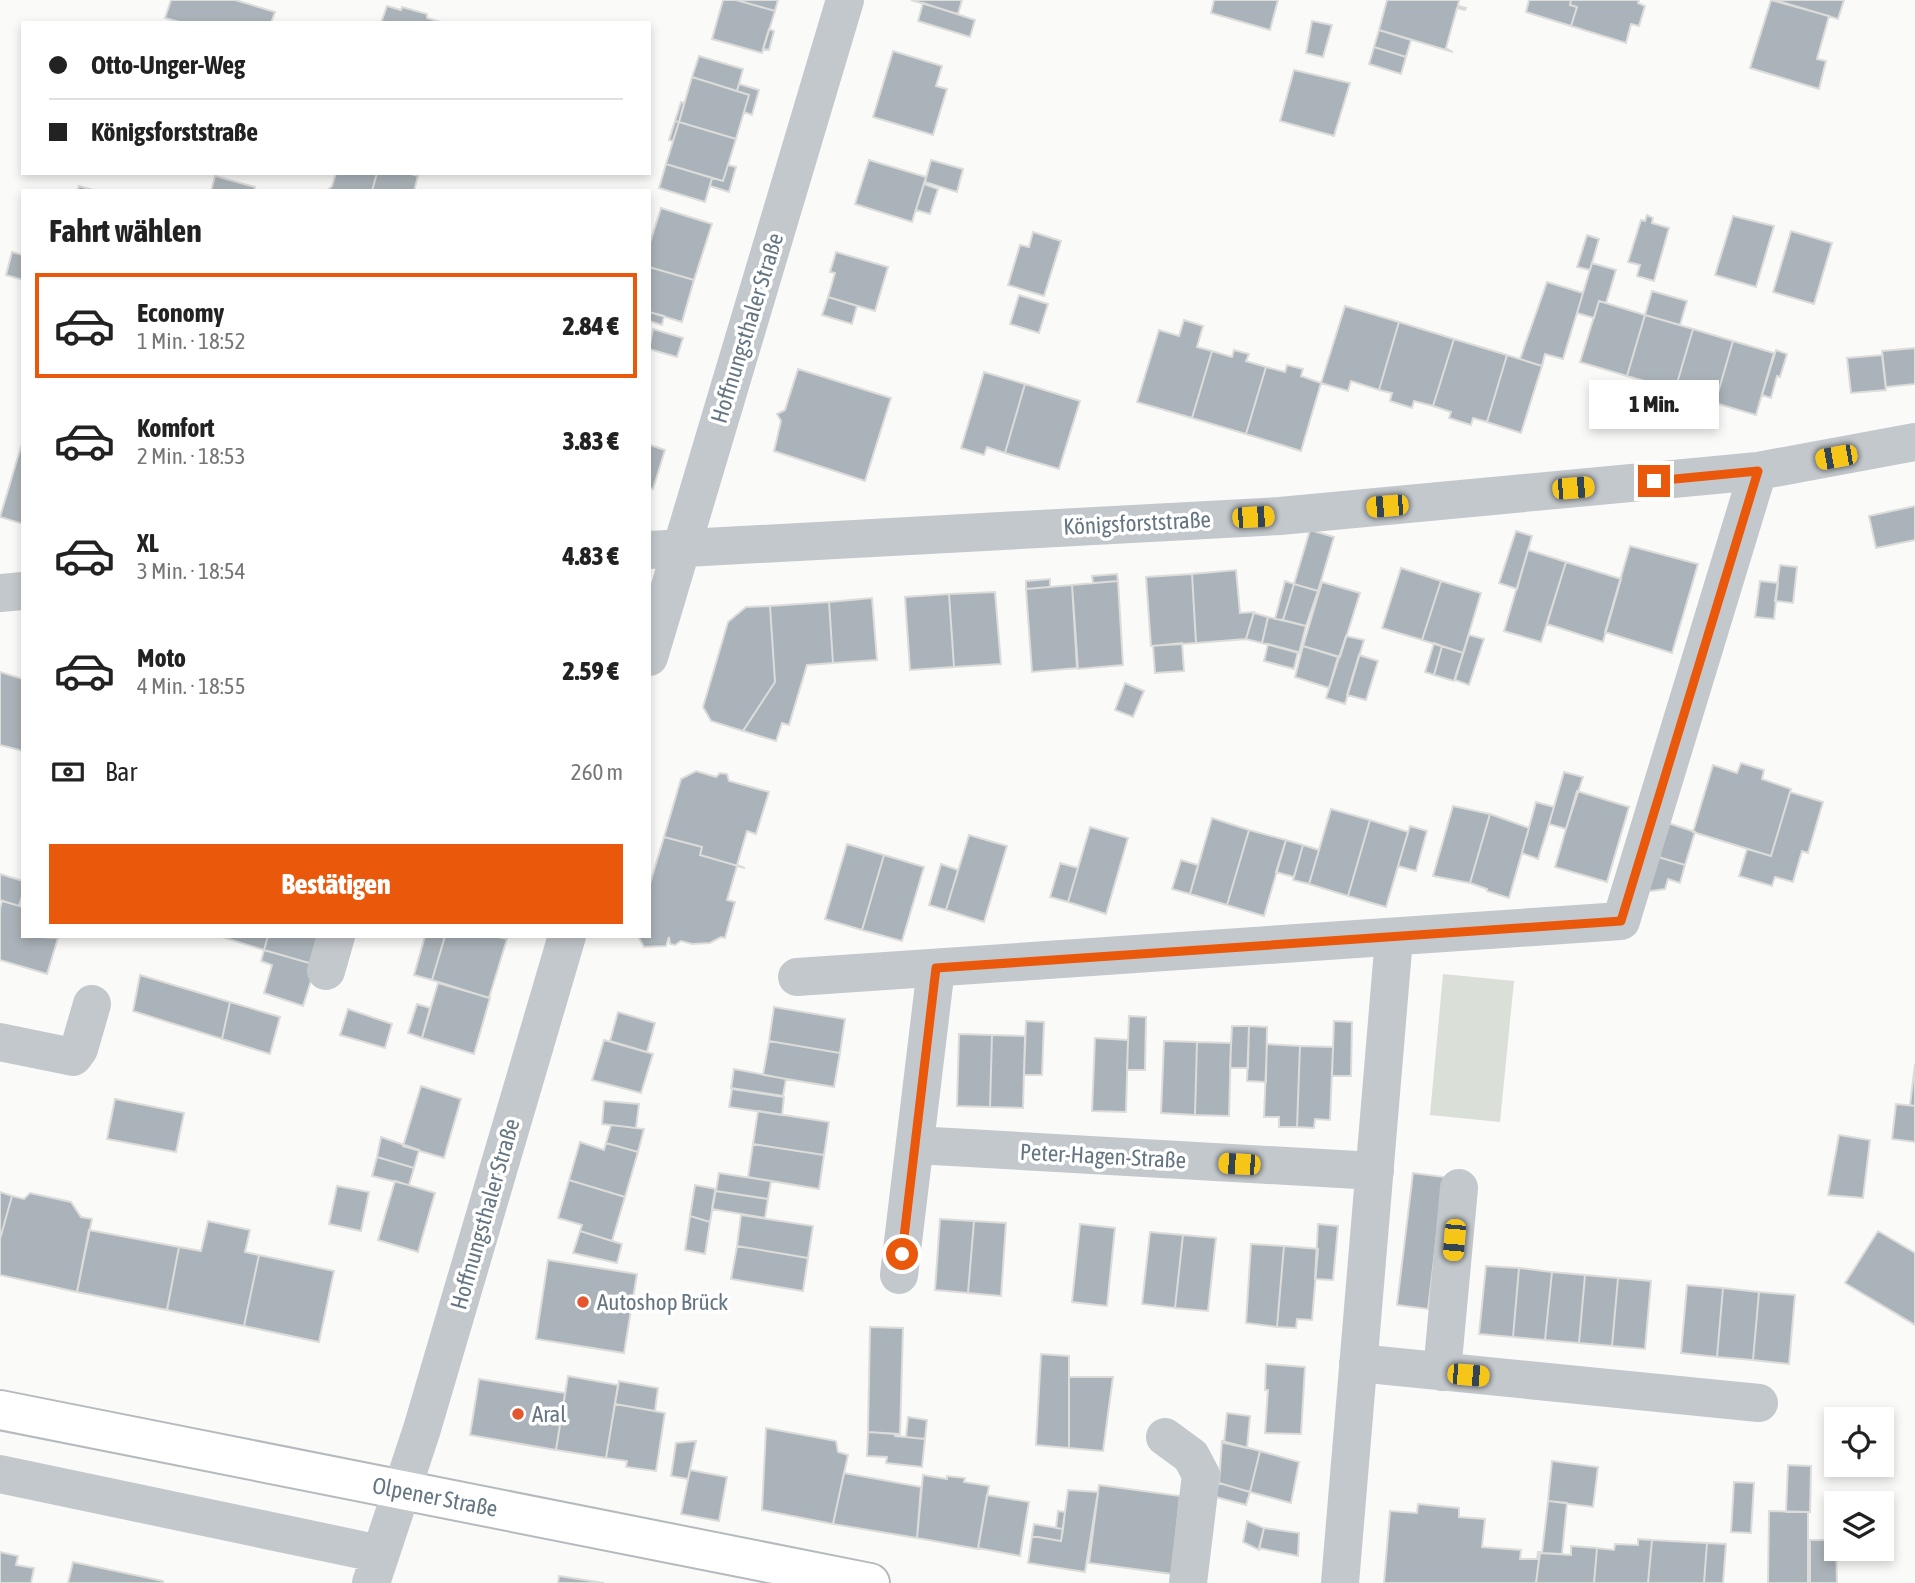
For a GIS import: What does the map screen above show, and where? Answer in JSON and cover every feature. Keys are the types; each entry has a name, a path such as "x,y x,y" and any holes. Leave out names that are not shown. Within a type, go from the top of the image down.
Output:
{"main road":[{"name":"Olpener Straße","path":"0,1410 870,1583"}],"street":[{"name":"Hoffnungsthaler Straße","path":"651,643 665,548 845,0"},
{"name":"Königsforststraße","path":"665,548 1280,516 1758,471 1915,442"},
{"path":"797,976 1621,921 1758,471"},
{"path":"0,593 21,591"},
{"name":"Hoffnungsthaler Straße","path":"375,1568 402,1491 566,938"},
{"path":"1340,1583 1394,938"},
{"path":"900,1275 936,968"},
{"path":"0,1042 73,1057 79,1049 92,1004"},
{"name":"Peter-Hagen-Straße","path":"915,1145 1375,1171"},
{"path":"1442,1372 1459,1188"},
{"path":"1358,1363 1759,1403"},
{"path":"1165,1437 1191,1456 1201,1475 1188,1583"},
{"path":"0,1474 375,1568"}],"shaded area":[{"path":"1443,974 1514,981 1500,1122 1430,1115"}],"building":[{"path":"171,0 235,0 275,12 272,21 176,21 165,18"},
{"path":"723,0 736,0 775,11 762,53 712,39"},
{"path":"736,0 778,0 775,11"},
{"path":"911,0 962,0 958,14"},
{"path":"1214,0 1278,0 1270,30 1211,13"},
{"path":"1387,0 1459,0 1458,6 1466,8 1457,8 1446,48 1453,52 1379,30"},
{"path":"1529,0 1571,0 1570,5 1577,7 1571,26 1526,12"},
{"path":"1571,0 1639,0 1638,3 1645,6 1639,26 1631,24 1626,43 1571,26 1577,7 1570,5"},
{"path":"1771,0 1829,16 1817,59 1826,61 1819,89 1750,68"},
{"path":"1775,0 1844,0 1838,19"},
{"path":"923,3 975,20 970,37 918,21"},
{"path":"387,6 427,14 427,18 437,21 382,21"},
{"path":"1312,21 1332,25 1323,57 1306,53"},
{"path":"769,29 774,31 769,50 763,49"},
{"path":"1379,30 1411,40 1406,57 1374,47"},
{"path":"1374,47 1406,57 1401,74 1369,64"},
{"path":"893,51 942,66 936,86 947,89 933,135 873,117"},
{"path":"699,56 743,69 737,91 692,77"},
{"path":"1294,70 1350,83 1334,136 1280,121"},
{"path":"692,77 749,95 736,139 679,122"},
{"path":"739,84 759,90 752,115 744,112 749,95 737,91"},
{"path":"681,102 684,103 679,122 675,121"},
{"path":"675,121 679,122 673,141 669,140"},
{"path":"679,122 736,139 723,181 666,164"},
{"path":"869,160 926,177 912,222 855,204"},
{"path":"931,160 963,169 957,192 925,182"},
{"path":"666,164 712,178 705,202 659,188"},
{"path":"728,165 736,167 729,192 710,186 712,178 723,181"},
{"path":"335,175 376,175 373,189 329,189"},
{"path":"376,175 418,176 415,189 373,189"},
{"path":"215,176 255,187 254,189 212,189"},
{"path":"924,184 938,189 930,214 916,210"},
{"path":"661,208 712,224 694,280 651,268 651,240"},
{"path":"1647,215 1653,218 1652,223 1669,228 1654,281 1637,276 1640,265 1628,262 1641,220 1645,221"},
{"path":"1733,216 1774,226 1756,287 1715,275"},
{"path":"1791,231 1832,243 1814,304 1773,292"},
{"path":"1033,232 1061,241 1044,296 1008,285 1020,245 1029,247"},
{"path":"1587,235 1599,239 1590,270 1577,267"},
{"path":"12,252 21,254 21,279 6,275"},
{"path":"836,252 888,267 875,311 828,297 835,273 830,272"},
{"path":"1592,263 1616,270 1606,303 1599,301 1594,318 1577,313"},
{"path":"651,268 694,280 682,322 651,313"},
{"path":"1547,282 1583,293 1563,359 1545,354 1542,366 1520,359"},
{"path":"1652,291 1687,301 1680,325 1645,315"},
{"path":"1019,295 1048,304 1039,333 1010,324"},
{"path":"828,297 857,306 852,324 822,315"},
{"path":"1599,301 1645,315 1627,376 1580,362"},
{"path":"1345,306 1399,322 1379,390 1351,381 1348,391 1321,383"},
{"path":"651,313 664,316 662,325 651,322"},
{"path":"1645,315 1693,329 1675,390 1627,376"},
{"path":"1184,320 1203,326 1197,347 1212,351 1192,418 1137,402 1159,330 1179,336"},
{"path":"1399,322 1454,339 1433,406 1414,401 1412,408 1390,401 1392,393 1379,390"},
{"path":"653,329 683,338 677,357 651,350"},
{"path":"1693,329 1733,341 1715,403 1675,390"},
{"path":"1454,339 1507,355 1487,422 1473,418 1471,425 1449,418 1451,412 1433,406"},
{"path":"1733,341 1774,353 1756,415 1715,403"},
{"path":"1915,348 1915,384 1886,387 1882,351"},
{"path":"1234,350 1249,354 1246,361 1266,367 1246,434 1192,418 1212,351 1232,357"},
{"path":"1776,350 1787,354 1771,398 1762,395"},
{"path":"1507,355 1542,366 1521,433 1487,422"},
{"path":"1882,355 1886,390 1851,393 1847,358"},
{"path":"1287,365 1303,369 1301,376 1321,383 1301,451 1246,434 1266,367 1285,372"},
{"path":"798,369 891,398 865,481 774,451 781,421 777,414 785,410"},
{"path":"984,372 1025,384 1005,453 987,447 984,455 961,448"},
{"path":"1025,384 1080,401 1059,469 1005,453"},
{"path":"651,445 665,450 651,488"},
{"path":"21,447 21,523 0,517"},
{"path":"1915,506 1915,540 1876,548 1869,516"},
{"path":"1310,530 1334,537 1318,591 1294,584"},
{"path":"1516,531 1532,536 1517,589 1499,583"},
{"path":"1630,546 1698,564 1672,653 1605,632"},
{"path":"1528,550 1566,562 1541,642 1504,631"},
{"path":"1566,562 1621,579 1603,642 1547,624"},
{"path":"1780,565 1797,567 1793,603 1775,601"},
{"path":"1401,568 1441,581 1422,640 1382,628"},
{"path":"1236,570 1240,613 1254,612 1246,639 1196,643 1192,574"},
{"path":"1117,574 1118,581 1093,583 1092,576"},
{"path":"1192,574 1196,643 1151,646 1146,577"},
{"path":"1050,579 1050,587 1026,589 1026,581"},
{"path":"1118,581 1123,665 1078,669 1072,585"},
{"path":"1285,581 1294,584 1283,620 1275,619"},
{"path":"1441,581 1481,593 1463,653 1422,640"},
{"path":"1760,581 1778,583 1774,619 1755,617"},
{"path":"1322,582 1360,593 1340,657 1303,646"},
{"path":"1294,584 1318,591 1306,626 1283,620"},
{"path":"1072,585 1077,668 1032,672 1026,589"},
{"path":"995,592 1001,664 954,667 949,594"},
{"path":"949,594 954,667 910,670 905,597"},
{"path":"872,598 877,660 833,663 829,602"},
{"path":"829,602 833,663 807,665 789,725 782,723 776,741 743,731 775,682 770,606"},
{"path":"770,606 775,682 743,731 711,721 703,707 728,622 746,607"},
{"path":"1254,613 1268,617 1262,643 1246,639"},
{"path":"1268,617 1306,626 1299,653 1262,643"},
{"path":"1469,635 1484,639 1469,685 1455,680"},
{"path":"1346,636 1364,640 1345,704 1326,698"},
{"path":"1182,643 1184,671 1155,673 1153,646"},
{"path":"1434,643 1442,646 1434,675 1425,672"},
{"path":"1268,644 1298,652 1294,669 1264,661"},
{"path":"1303,646 1338,657 1329,688 1295,677"},
{"path":"1442,646 1463,653 1454,681 1434,675"},
{"path":"1359,655 1378,661 1366,700 1347,695"},
{"path":"0,672 21,678 21,750 0,745"},
{"path":"1125,683 1144,691 1133,717 1115,710"},
{"path":"1741,763 1764,770 1762,779 1791,789 1771,856 1693,832 1713,765 1737,773"},
{"path":"696,771 716,777 720,773 727,774 729,781 769,792 756,834 747,831 737,865 745,868 700,855 702,847 664,837 681,779"},
{"path":"1564,772 1583,777 1566,829 1549,824"},
{"path":"1577,791 1629,807 1607,882 1555,867"},
{"path":"1790,792 1823,802 1808,853 1802,851 1793,882 1775,877 1772,886 1739,876 1747,849 1771,856"},
{"path":"1536,802 1554,807 1538,859 1522,853"},
{"path":"1453,806 1490,814 1470,883 1433,876"},
{"path":"1331,809 1370,820 1348,896 1309,884"},
{"path":"1490,814 1529,828 1509,898 1470,883"},
{"path":"1212,818 1249,830 1227,905 1190,894"},
{"path":"1370,820 1408,832 1386,907 1348,896"},
{"path":"1665,822 1695,832 1685,865 1655,856"},
{"path":"1410,826 1427,831 1416,871 1398,866"},
{"path":"1090,827 1128,838 1106,914 1068,902"},
{"path":"1249,830 1286,840 1264,916 1227,905"},
{"path":"969,835 1007,846 984,922 946,910"},
{"path":"664,837 702,847 700,855 745,868 737,866 727,900 735,902 725,938 721,937 710,943 692,944 681,941 675,945 670,944 669,937 666,946 644,947 639,938 651,938 651,880"},
{"path":"1286,840 1303,845 1294,877 1276,872"},
{"path":"847,844 884,855 862,930 825,919"},
{"path":"1303,845 1319,850 1309,884 1293,880"},
{"path":"884,855 924,867 902,941 862,930"},
{"path":"1655,856 1685,865 1680,883 1668,879 1665,889 1644,892"},
{"path":"1181,860 1198,865 1190,894 1172,889"},
{"path":"1060,863 1078,868 1068,902 1050,897"},
{"path":"941,864 958,870 946,910 929,905"},
{"path":"0,874 21,880 19,906 0,900"},
{"path":"2,901 21,906 21,938 58,938 47,974 0,960"},
{"path":"225,938 267,938 264,950"},
{"path":"267,938 324,938 316,965 264,950"},
{"path":"424,938 444,938 432,980 414,975"},
{"path":"444,938 507,939 489,998 432,980"},
{"path":"264,950 316,965 303,1006 264,993 272,965 261,961"},
{"path":"140,975 230,1002 222,1039 133,1011"},
{"path":"438,983 490,998 474,1054 422,1038"},
{"path":"230,1002 280,1017 270,1054 222,1039"},
{"path":"417,1004 430,1008 422,1038 408,1033"},
{"path":"774,1007 845,1019 840,1053 769,1041"},
{"path":"348,1009 392,1024 385,1048 340,1035"},
{"path":"618,1012 655,1023 647,1052 610,1041"},
{"path":"1129,1016 1146,1017 1145,1070 1127,1070"},
{"path":"1026,1021 1044,1022 1042,1075 1024,1075"},
{"path":"1334,1021 1352,1022 1351,1076 1332,1076"},
{"path":"1232,1026 1249,1026 1248,1068 1230,1068"},
{"path":"1249,1026 1267,1027 1266,1082 1247,1081"},
{"path":"959,1034 992,1035 990,1107 957,1106"},
{"path":"992,1035 1025,1036 1023,1108 990,1107"},
{"path":"1095,1038 1128,1040 1126,1112 1092,1111"},
{"path":"604,1040 653,1054 641,1093 592,1080"},
{"path":"769,1041 840,1053 834,1087 763,1075"},
{"path":"1164,1041 1197,1042 1195,1115 1161,1113"},
{"path":"1197,1042 1231,1043 1229,1116 1195,1115"},
{"path":"1267,1044 1300,1046 1297,1127 1279,1127 1279,1117 1264,1117"},
{"path":"1300,1046 1333,1047 1330,1120 1315,1119 1314,1128 1297,1127"},
{"path":"1915,1064 1915,1106 1910,1105"},
{"path":"734,1069 786,1079 783,1096 731,1088"},
{"path":"421,1086 461,1099 444,1158 403,1146"},
{"path":"732,1089 784,1097 782,1115 729,1107"},
{"path":"115,1099 184,1113 176,1152 107,1139"},
{"path":"604,1101 639,1104 636,1128 602,1124"},
{"path":"1896,1104 1915,1106 1915,1142 1892,1139"},
{"path":"758,1111 829,1122 824,1155 753,1144"},
{"path":"611,1125 644,1129 638,1152 606,1143"},
{"path":"1839,1135 1870,1140 1863,1198 1828,1195"},
{"path":"381,1137 419,1150 414,1168 377,1157"},
{"path":"580,1142 604,1150 606,1143 638,1152 625,1197 569,1180"},
{"path":"753,1144 824,1155 819,1189 748,1177"},
{"path":"377,1157 414,1168 409,1185 372,1176"},
{"path":"719,1173 771,1181 768,1199 716,1191"},
{"path":"1413,1173 1444,1177 1428,1309 1397,1305"},
{"path":"569,1180 625,1197 612,1241 580,1231 582,1225 558,1218"},
{"path":"395,1181 435,1193 418,1252 378,1240"},
{"path":"695,1185 716,1189 710,1222 690,1216"},
{"path":"337,1186 369,1192 361,1231 329,1224"},
{"path":"715,1191 768,1199 765,1218 712,1209"},
{"path":"0,1192 12,1196 0,1239"},
{"path":"30,1193 71,1202 81,1217 92,1219 77,1292 0,1275 0,1239 12,1196 24,1199"},
{"path":"741,1215 813,1226 808,1258 737,1246"},
{"path":"690,1216 710,1222 705,1254 685,1250"},
{"path":"940,1219 974,1221 968,1293 935,1290"},
{"path":"208,1221 250,1230 245,1252 259,1255 244,1326 167,1310 179,1247 201,1251"},
{"path":"974,1221 1006,1223 1001,1296 968,1293"},
{"path":"1080,1224 1115,1228 1107,1306 1072,1302"},
{"path":"1318,1224 1338,1226 1333,1280 1315,1279"},
{"path":"89,1230 179,1247 167,1310 77,1292"},
{"path":"580,1231 622,1244 617,1263 573,1253"},
{"path":"1878,1231 1915,1253 1915,1325 1845,1283"},
{"path":"1150,1232 1183,1235 1175,1308 1142,1304"},
{"path":"1183,1235 1216,1238 1208,1311 1175,1308"},
{"path":"1251,1244 1284,1246 1277,1327 1246,1323"},
{"path":"737,1246 808,1258 803,1291 731,1279"},
{"path":"1284,1246 1318,1249 1312,1320 1297,1319 1296,1328 1277,1327"},
{"path":"259,1255 334,1271 319,1342 244,1326"},
{"path":"548,1260 637,1274 624,1353 536,1339"},
{"path":"1486,1266 1519,1268 1513,1337 1479,1334"},
{"path":"1519,1268 1552,1272 1545,1340 1513,1337"},
{"path":"1552,1272 1585,1275 1579,1343 1545,1340"},
{"path":"1585,1275 1618,1278 1612,1346 1579,1343"},
{"path":"1618,1278 1651,1281 1645,1349 1612,1346"},
{"path":"1687,1285 1723,1288 1717,1357 1681,1353"},
{"path":"1723,1288 1759,1292 1753,1360 1717,1357"},
{"path":"1759,1292 1795,1295 1789,1364 1753,1360"},
{"path":"870,1327 903,1328 900,1434 868,1432"},
{"path":"1041,1354 1069,1356 1069,1448 1036,1445"},
{"path":"1266,1364 1305,1367 1301,1434 1265,1433 1268,1390 1265,1390"},
{"path":"568,1376 618,1385 606,1458 556,1450"},
{"path":"1069,1377 1113,1377 1103,1451 1069,1448"},
{"name":"Aral","path":"479,1379 565,1393 556,1450 470,1435"},
{"path":"619,1381 658,1388 655,1411 615,1404"},
{"path":"615,1404 665,1413 656,1471 626,1467 627,1461 606,1458"},
{"path":"1227,1413 1250,1416 1247,1448 1224,1443"},
{"path":"908,1417 927,1420 925,1439 906,1437"},
{"path":"766,1428 836,1441 838,1452 848,1455 833,1524 762,1510"},
{"path":"868,1432 925,1439 922,1467 886,1463 887,1457 867,1456"},
{"path":"696,1441 688,1479 671,1476 676,1443"},
{"path":"1222,1441 1260,1451 1250,1492 1219,1483"},
{"path":"1260,1451 1299,1462 1291,1503 1250,1492"},
{"path":"1552,1461 1598,1467 1593,1507 1548,1501"},
{"path":"1788,1465 1811,1466 1810,1512 1786,1512"},
{"path":"690,1470 727,1477 719,1521 681,1514"},
{"path":"844,1473 921,1487 917,1538 833,1524"},
{"path":"923,1475 947,1479 947,1476 965,1478 964,1482 989,1486 978,1549 917,1538"},
{"path":"1734,1482 1754,1483 1751,1533 1731,1532"},
{"path":"1219,1483 1250,1492 1246,1505 1212,1496"},
{"path":"1099,1485 1180,1496 1172,1574 1089,1563"},
{"path":"1068,1490 1098,1492 1085,1572 1028,1563 1032,1536 1061,1541"},
{"path":"987,1495 1029,1502 1020,1556 978,1548"},
{"path":"1548,1501 1567,1503 1562,1554 1542,1553"},
{"path":"1418,1504 1459,1508 1459,1517 1485,1519 1482,1547 1521,1550 1520,1559 1537,1559 1540,1552 1536,1583 1384,1583 1390,1511 1417,1513"},
{"path":"1058,1511 1065,1512 1063,1529 1056,1528"},
{"path":"1769,1511 1808,1512 1808,1583 1768,1583"},
{"path":"1247,1521 1264,1528 1259,1550 1243,1542"},
{"path":"1034,1524 1063,1529 1061,1541 1032,1536"},
{"path":"1264,1528 1299,1533 1298,1556 1259,1548"},
{"path":"1638,1539 1652,1540 1648,1583 1594,1583 1597,1548 1614,1550 1615,1544 1638,1545"},
{"path":"1652,1540 1707,1543 1704,1583 1648,1583"},
{"path":"1810,1540 1824,1540 1824,1561 1836,1561 1837,1583 1810,1583"},
{"path":"1707,1543 1726,1544 1723,1583 1704,1583"},
{"path":"1571,1546 1597,1548 1594,1583 1536,1583 1540,1553 1571,1555"},
{"path":"0,1552 18,1556 16,1565 34,1568 31,1583 0,1583"},
{"path":"73,1562 163,1581 163,1583 68,1583"},
{"path":"559,1576 604,1583 558,1583"}],"place":[{"name":"Autoshop Brück","path":"583,1302"},
{"name":"Aral","path":"518,1414"}],"route":[{"path":"902,1254 936,968 1621,921 1758,471 1654,481"}]}
